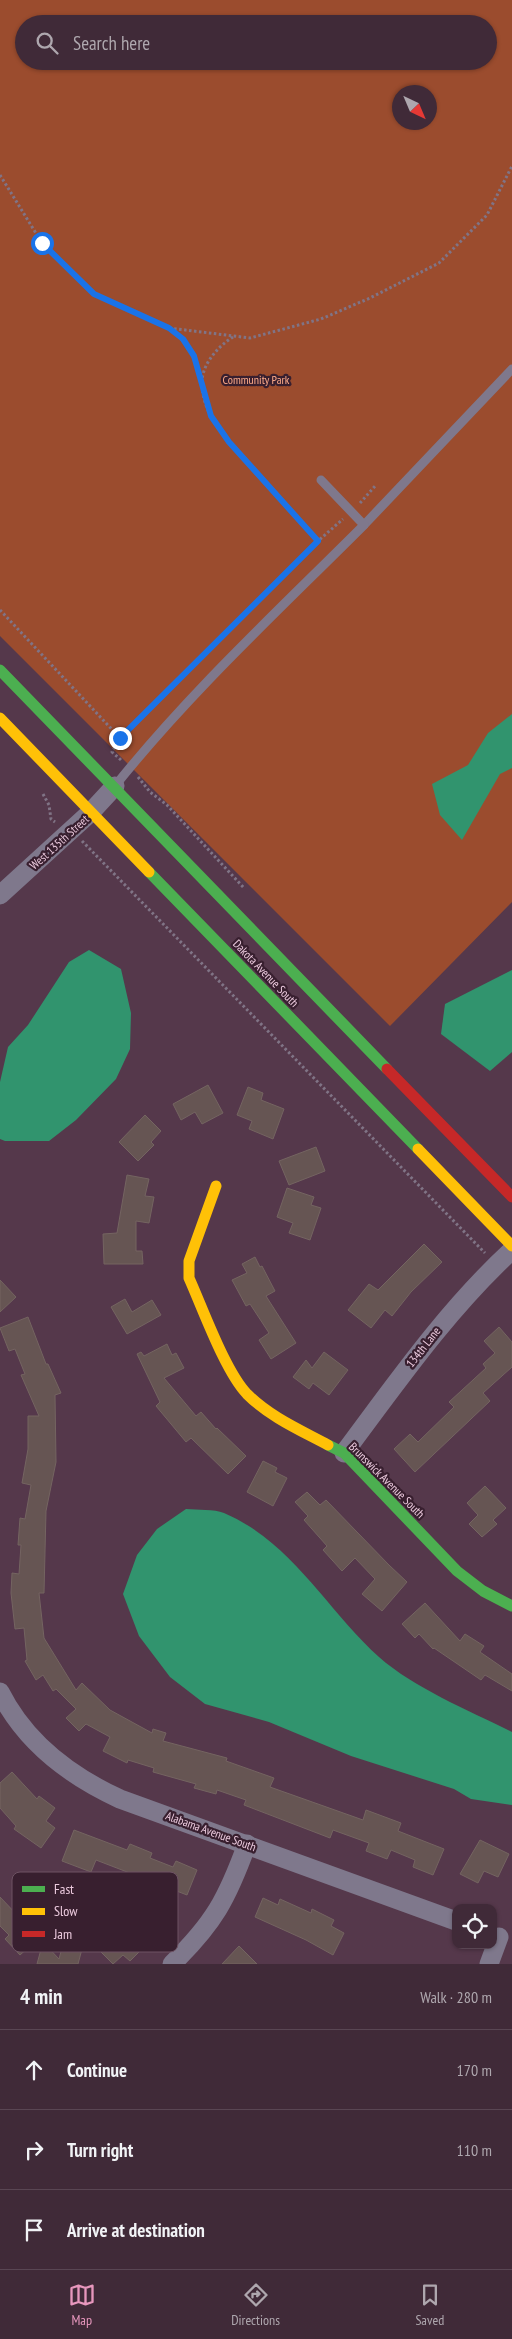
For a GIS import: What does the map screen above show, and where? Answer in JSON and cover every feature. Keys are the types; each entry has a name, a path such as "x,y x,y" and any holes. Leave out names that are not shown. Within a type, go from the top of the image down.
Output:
{"main road":[{"name":"Dakota Avenue South","path":"0,670 115,786 512,1197"},
{"name":"Dakota Avenue South","path":"0,718 512,1248"},
{"name":"Brunswick Avenue South","path":"216,1186 189,1262 188,1278 231,1371 246,1393 263,1408 344,1453 458,1572 481,1591 512,1606"}],"street":[{"name":"West 135th Street","path":"0,895 70,832 115,786"},
{"name":"134th Lane","path":"344,1453 433,1334 512,1248"},
{"name":"Alabama Avenue South","path":"0,1692 22,1726 45,1752 88,1783 120,1798 452,1920"},
{"path":"172,1964 201,1934 219,1911 232,1886 247,1844"},
{"path":"489,1964 501,1938"}],"lane":[{"path":"115,786 145,748 188,700 364,525 512,369"},
{"path":"321,480 364,525"}],"path":[{"path":"169,328 250,338 321,319 370,298 439,263 487,215 512,166"},
{"path":"0,175 42,243 94,294 169,328 183,339 194,356 211,416 229,442 318,541"},
{"path":"202,386 208,361 220,345 234,336"},
{"path":"0,610 120,738 318,541 351,512 376,485"},
{"path":"37,788 49,805 51,819 90,847 291,1056 497,1264"}],"green space":[{"name":"Community Park","path":"0,0 512,0 512,902 390,1026 0,636"}],"shaded area":[{"path":"512,714 512,768 500,774 462,840 440,815 432,784 468,765 488,733"},
{"path":"89,950 121,969 131,1013 130,1049 116,1079 76,1120 49,1141 5,1141 0,1139 0,1082 8,1047 28,1025 69,962"},
{"path":"512,970 512,1052 490,1071 441,1034 445,1004"},
{"path":"186,1509 211,1510 224,1513 270,1541 308,1578 342,1619 379,1657 425,1689 512,1732 512,1805 471,1799 454,1789 351,1756 269,1722 205,1704 170,1677 139,1636 123,1594 137,1555 157,1529"}],"building":[{"path":"208,1085 223,1113 202,1124 195,1112 181,1120 173,1104"},
{"path":"248,1087 263,1093 261,1100 284,1109 273,1139 249,1129 252,1121 237,1115"},
{"path":"145,1115 161,1131 151,1142 154,1145 138,1161 119,1142"},
{"path":"316,1147 325,1171 289,1185 279,1161"},
{"path":"127,1175 149,1179 145,1196 154,1197 149,1223 136,1221 136,1251 142,1251 143,1264 104,1264 103,1234 117,1233"},
{"path":"287,1188 314,1197 311,1205 321,1208 310,1240 289,1233 293,1223 277,1217"},
{"path":"424,1244 442,1262 411,1292 392,1316 385,1310 371,1328 348,1310 369,1284 378,1290"},
{"path":"255,1257 275,1291 266,1296 296,1343 271,1359 259,1340 269,1333 250,1304 246,1306 232,1280 247,1273 242,1264"},
{"path":"0,1280 16,1297 0,1312"},
{"path":"125,1299 132,1312 152,1300 161,1315 127,1334 111,1307"},
{"path":"28,1317 46,1364 48,1364 61,1393 55,1395 56,1462 46,1511 44,1593 39,1593 44,1638 76,1690 82,1683 110,1710 152,1733 153,1729 166,1733 163,1741 227,1758 226,1761 274,1778 270,1787 363,1820 366,1810 401,1823 398,1831 444,1849 433,1875 413,1867 415,1860 391,1850 387,1859 366,1851 369,1843 333,1830 330,1838 244,1805 246,1800 217,1790 216,1794 194,1788 196,1784 153,1772 154,1768 128,1760 127,1763 103,1751 110,1737 86,1724 79,1731 66,1718 76,1709 56,1689 53,1691 43,1675 36,1680 25,1661 27,1660 24,1628 15,1629 11,1593 12,1573 19,1574 21,1545 18,1545 20,1518 25,1519 31,1485 22,1483 28,1449 28,1416 39,1416 21,1375 25,1374 15,1349 9,1351 0,1328"},
{"path":"499,1327 512,1342 512,1367 483,1393 490,1401 415,1472 394,1449 410,1434 418,1442 454,1407 449,1402 486,1368 483,1364 495,1353 484,1341"},
{"path":"167,1344 172,1355 176,1353 184,1368 164,1378 196,1416 201,1412 216,1429 246,1456 228,1474 191,1438 186,1442 156,1406 160,1402 137,1354 141,1352 144,1356"},
{"path":"324,1352 348,1370 329,1395 313,1383 309,1389 293,1377 306,1360 312,1368"},
{"path":"263,1461 277,1468 275,1472 287,1478 273,1506 247,1492"},
{"path":"485,1486 506,1508 493,1520 497,1524 482,1537 469,1524 478,1515 467,1503"},
{"path":"307,1492 320,1505 326,1500 407,1582 382,1611 362,1594 375,1579 355,1558 342,1571 323,1550 327,1546 304,1520 308,1516 295,1502"},
{"path":"425,1603 460,1641 465,1634 484,1646 480,1652 512,1674 512,1691 485,1675 481,1680 433,1649 419,1634 415,1638 402,1624"},
{"path":"12,1772 37,1799 39,1796 55,1808 46,1821 55,1828 41,1848 14,1829 16,1826 0,1808 0,1783"},
{"path":"74,1830 127,1850 130,1844 152,1853 150,1858 173,1867 176,1861 197,1870 187,1895 178,1892 178,1872 127,1872 96,1860 91,1872 62,1861"},
{"path":"480,1840 509,1854 498,1877 484,1871 478,1883 460,1874"},
{"path":"0,1897 12,1910 12,1946 5,1939 9,1935 0,1926"},
{"path":"263,1898 278,1905 280,1899 311,1913 312,1909 334,1920 331,1926 344,1933 333,1955 306,1940 255,1917"},
{"path":"239,1946 257,1964 222,1964"},
{"path":"40,1952 52,1952 59,1959 61,1952 81,1952 78,1964 37,1964"},
{"path":"101,1952 139,1952 130,1961 123,1955 113,1964"}],"traffic: fast":[{"path":"0,670 387,1069"},
{"path":"149,872 418,1149"},
{"path":"328,1445 344,1453 457,1571 483,1591 512,1606"}],"traffic: slow":[{"path":"0,718 149,872"},
{"path":"418,1149 512,1246"},
{"path":"216,1186 189,1261 189,1278 208,1322 231,1371 247,1394 265,1410 328,1445"}],"traffic: jam":[{"path":"387,1069 512,1197"}],"route":[{"path":"42,243 94,294 169,328 183,339 194,356 211,416 229,442 318,541 120,738"}]}
